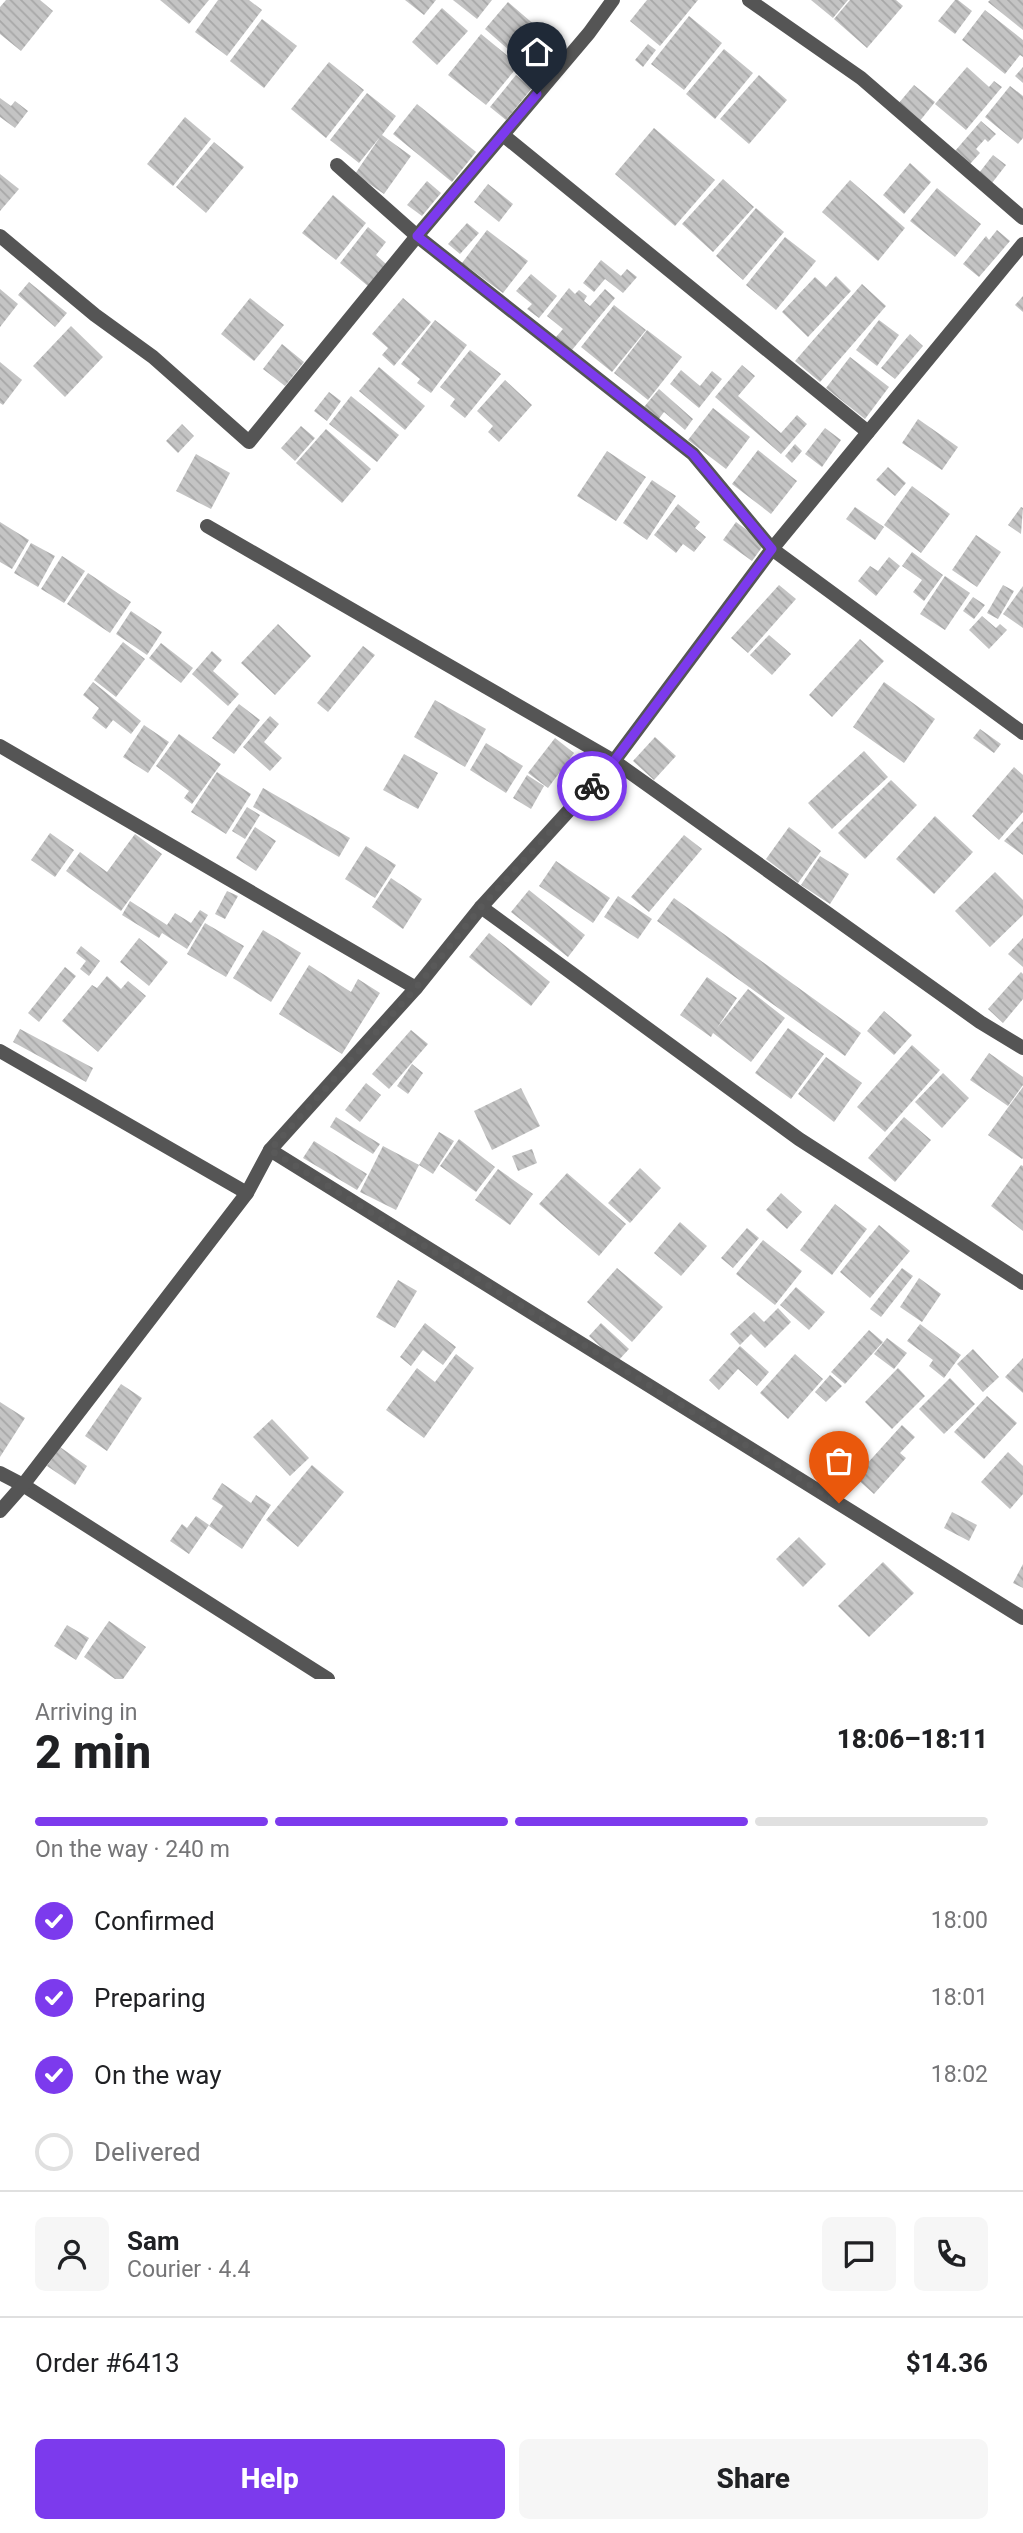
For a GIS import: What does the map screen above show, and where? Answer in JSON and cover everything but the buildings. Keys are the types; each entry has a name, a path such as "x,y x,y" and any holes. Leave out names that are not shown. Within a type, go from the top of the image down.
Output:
{"street":[{"path":"0,236 95,315 153,357 249,442 417,236 589,33 613,0"},
{"path":"749,0 861,78 1023,218"},
{"path":"503,135 868,432"},
{"path":"337,165 417,236 693,454 772,549 1023,733"},
{"path":"0,1511 23,1485 247,1194 270,1150 416,988 481,907 614,761 772,549 1023,244"},
{"path":"207,526 614,761 980,1022 1023,1048"},
{"path":"0,746 416,988"},
{"path":"481,907 799,1139 1023,1283"},
{"path":"0,1051 247,1194"},
{"path":"270,1150 1023,1618"},
{"path":"0,1473 328,1679"}],"way so far":[{"path":"592,786 481,907 416,988 270,1150 839,1503"}],"route":[{"path":"537,94 417,236 693,454 772,549 614,761 592,786"}]}
